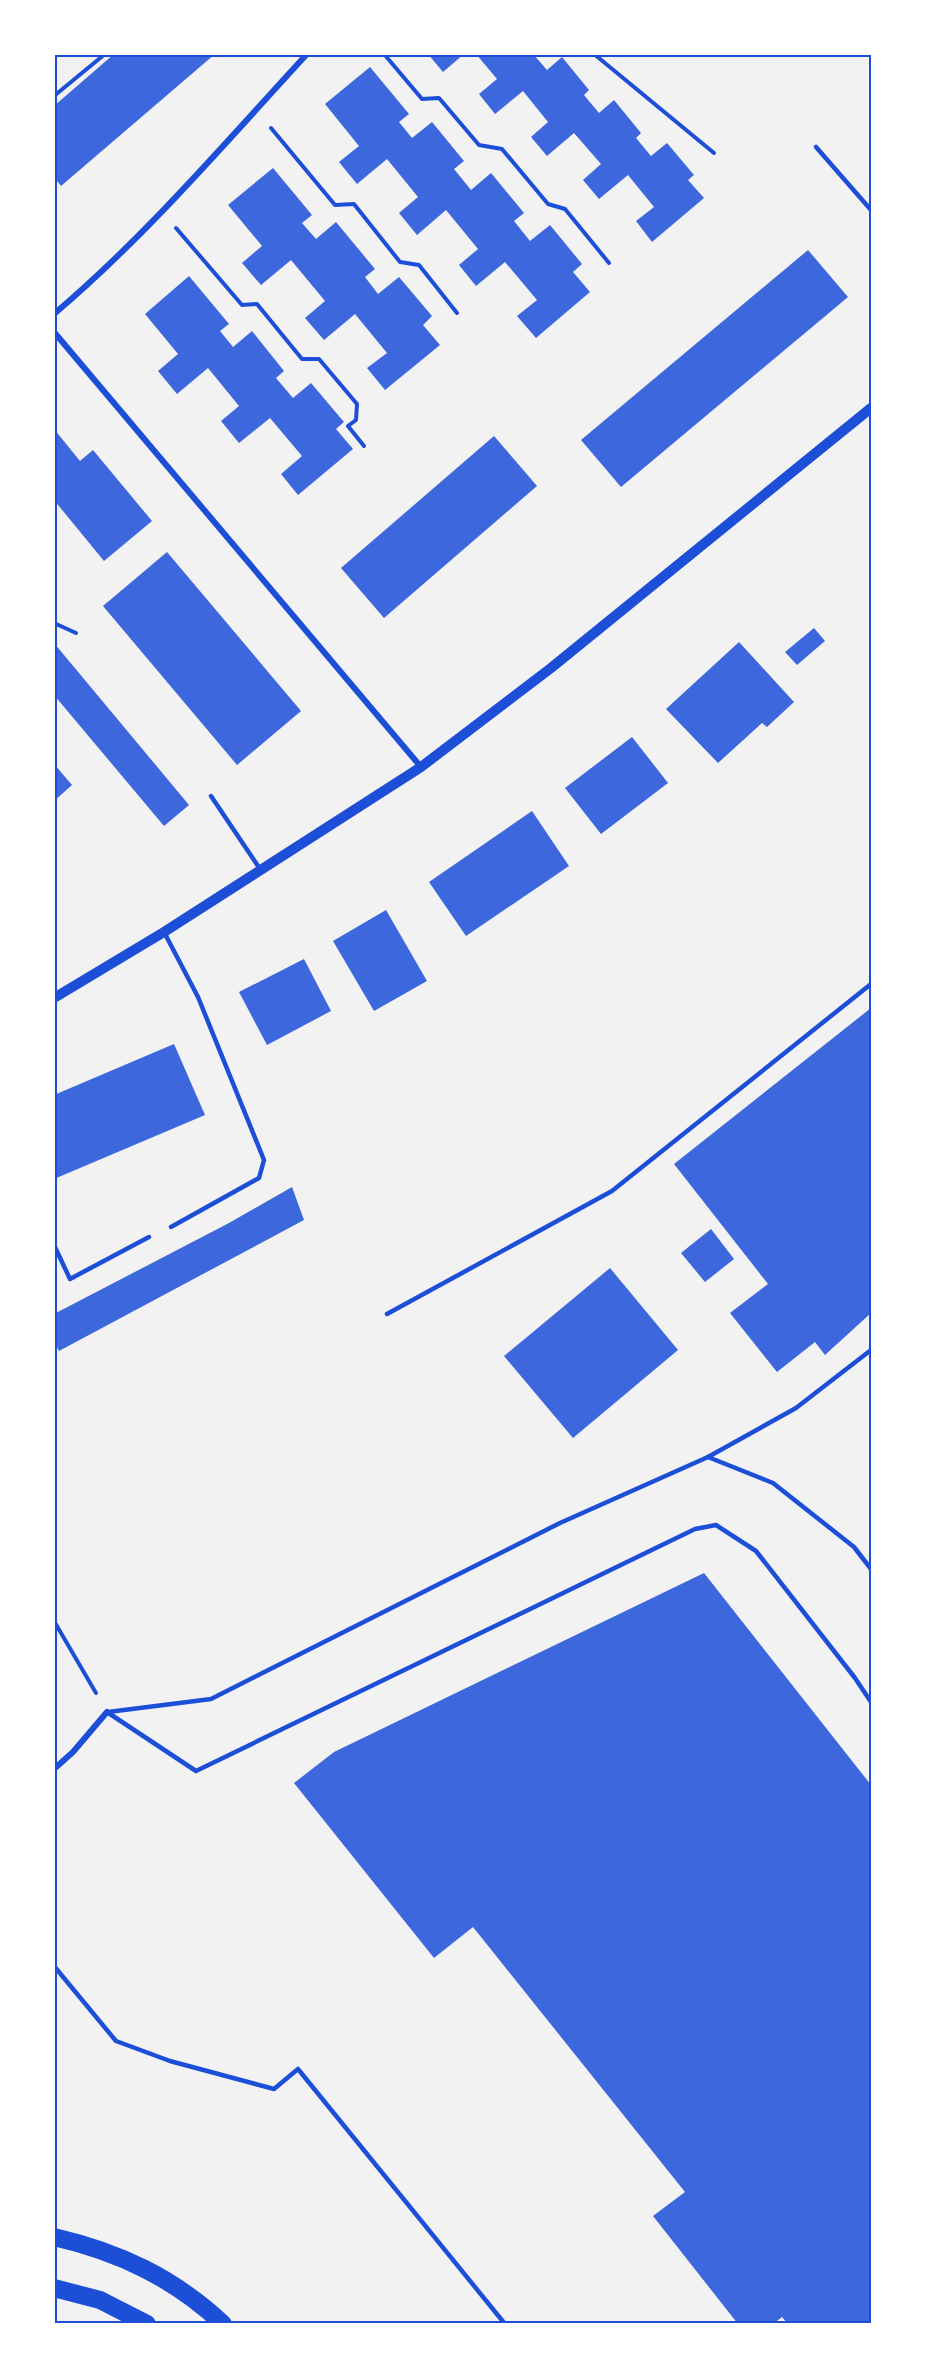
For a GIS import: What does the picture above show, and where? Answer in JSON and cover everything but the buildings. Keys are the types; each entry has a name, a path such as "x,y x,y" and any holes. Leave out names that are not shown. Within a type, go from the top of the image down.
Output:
{"highway":[{"path":"54,2237 93,2246 135,2262 176,2285 223,2324"},
{"path":"54,2288 100,2300 147,2324"}],"street":[{"path":"54,314 87,286 162,211 307,54"},
{"path":"54,332 421,767"},
{"path":"54,998 165,932 421,767 551,668 871,408"},
{"path":"54,1769 74,1752 107,1712"}],"lane":[{"path":"816,147 871,210"},
{"path":"211,796 260,869"},
{"path":"165,932 198,997 264,1160 259,1178 171,1227"},
{"path":"387,1314 612,1191 871,984"},
{"path":"54,1245 70,1279 148,1237"},
{"path":"107,1712 211,1699 560,1522 708,1457 796,1408 871,1350"},
{"path":"708,1457 773,1483 854,1546 871,1569"},
{"path":"107,1712 196,1771 694,1529 716,1525 756,1551 855,1678 871,1702"},
{"path":"54,1966 116,2041 170,2061 274,2089 298,2068 505,2324"}],"path":[{"path":"54,96 105,54"},
{"path":"384,54 422,99 439,98 479,145 502,149 548,204 565,209 609,263"},
{"path":"594,54 714,153"},
{"path":"255,110 335,205 354,204 400,262 419,265 457,313"},
{"path":"162,211 242,305 257,304 302,359 319,359 357,404 356,420 348,426 364,446"},
{"path":"54,622 76,633"},
{"path":"54,1621 107,1712"}]}
